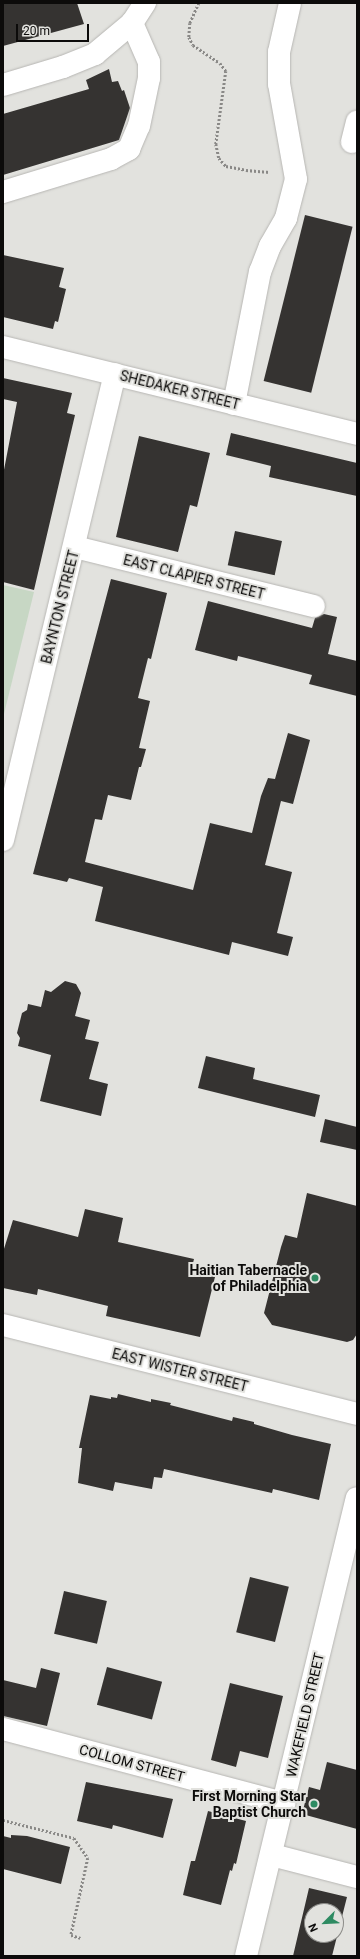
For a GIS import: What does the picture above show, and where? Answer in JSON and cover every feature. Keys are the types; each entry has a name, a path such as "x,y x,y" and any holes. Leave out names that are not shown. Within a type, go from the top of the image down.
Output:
{"street":[{"path":"3,85 63,67 95,54 132,23 145,3"},
{"path":"234,404 260,272 270,246 286,218 296,179 279,84 279,52 290,3"},
{"path":"3,192 111,159 129,149 139,126 149,78 149,62 132,23"},
{"name":"SHEDAKER STREET","path":"3,347 357,434"},
{"name":"BAYNTON STREET","path":"3,840 75,547 115,374"},
{"name":"EAST CLAPIER STREET","path":"75,547 314,606"},
{"name":"EAST WISTER STREET","path":"3,1325 357,1414"},
{"name":"WAKEFIELD STREET","path":"246,1956 272,1856 357,1498"},
{"name":"COLLOM STREET","path":"3,1729 284,1803"},
{"path":"272,1856 357,1877"}],"path":[{"path":"199,3 190,23 189,37 193,45 220,63 226,71 216,144 219,158 226,166 246,170 281,172 296,179"},
{"path":"3,1820 74,1838 88,1858 70,1935 81,1938"}],"green space":[{"path":"3,585 34,592 3,718"}],"building":[{"path":"3,3 77,3 84,24 3,46"},
{"path":"109,69 112,82 118,81 122,91 124,90 130,108 119,140 3,175 3,114 89,89 86,80"},
{"path":"305,215 353,227 311,393 264,381"},
{"path":"3,255 64,268 59,287 66,289 58,322 55,321 53,329 3,317"},
{"path":"3,378 72,393 67,413 75,415 34,590 3,582 3,475 17,402 3,399"},
{"path":"231,433 357,463 357,496 269,477 271,466 226,455"},
{"path":"139,436 210,453 197,507 190,505 178,552 116,537"},
{"path":"235,531 282,541 275,575 228,565"},
{"path":"111,579 167,593 151,659 148,658 138,698 150,701 139,748 146,749 141,767 139,767 131,800 108,795 102,820 95,819 85,862 193,890 210,823 252,833 261,796 268,778 275,779 288,733 310,740 293,804 281,801 265,865 292,872 277,933 293,937 288,956 232,942 229,955 95,921 103,887 69,878 67,882 33,874"},
{"path":"208,601 312,628 315,618 324,614 337,617 328,654 357,661 357,696 309,684 312,675 238,656 237,661 195,650"},
{"path":"65,981 76,984 81,993 75,1016 90,1020 85,1039 99,1042 89,1079 108,1084 101,1116 40,1101 51,1055 18,1046 20,1038 17,1033 22,1013 27,1010 28,1004 41,1007 45,990 51,992"},
{"path":"206,1056 255,1068 253,1079 320,1095 315,1117 198,1088"},
{"path":"325,1119 357,1127 357,1150 320,1142"},
{"name":"Haitian Tabernacle of Philadelphia","path":"307,1193 357,1206 357,1334 353,1340 347,1342 272,1325 264,1313 285,1235 297,1238"},
{"path":"85,1209 123,1218 118,1242 194,1259 192,1267 216,1273 200,1337 106,1316 108,1306 38,1289 37,1295 3,1288 3,1252 13,1220 78,1237"},
{"path":"118,1394 151,1402 151,1399 171,1403 170,1405 232,1421 233,1417 254,1422 254,1424 292,1435 331,1444 319,1500 273,1489 272,1493 164,1469 162,1478 154,1477 152,1489 115,1482 113,1491 78,1483 82,1448 79,1448 90,1395 111,1399 111,1397 117,1398"},
{"path":"250,1577 289,1587 275,1642 236,1632"},
{"path":"64,1591 107,1601 97,1644 54,1634"},
{"path":"107,1667 162,1682 152,1719 97,1705"},
{"path":"41,1668 60,1673 47,1726 3,1716 3,1680 36,1688"},
{"path":"230,1683 283,1696 268,1758 240,1751 236,1767 211,1760"},
{"path":"327,1762 357,1770 357,1829 302,1814 309,1787 320,1790"},
{"path":"86,1782 173,1799 163,1838 113,1825 112,1829 77,1821"},
{"path":"208,1811 246,1821 236,1864 234,1863 232,1871 230,1870 221,1905 183,1895 191,1861 195,1861"},
{"path":"11,1835 27,1836 70,1847 61,1884 3,1869 3,1836 11,1838"},
{"path":"309,1888 347,1897 344,1909 344,1903 305,1903"},
{"path":"304,1909 304,1943 335,1943 332,1956 293,1956"}],"place":[{"name":"Haitian Tabernacle of Philadelphia","path":"315,1278"},
{"name":"First Morning Star Baptist Church","path":"314,1804"}]}
